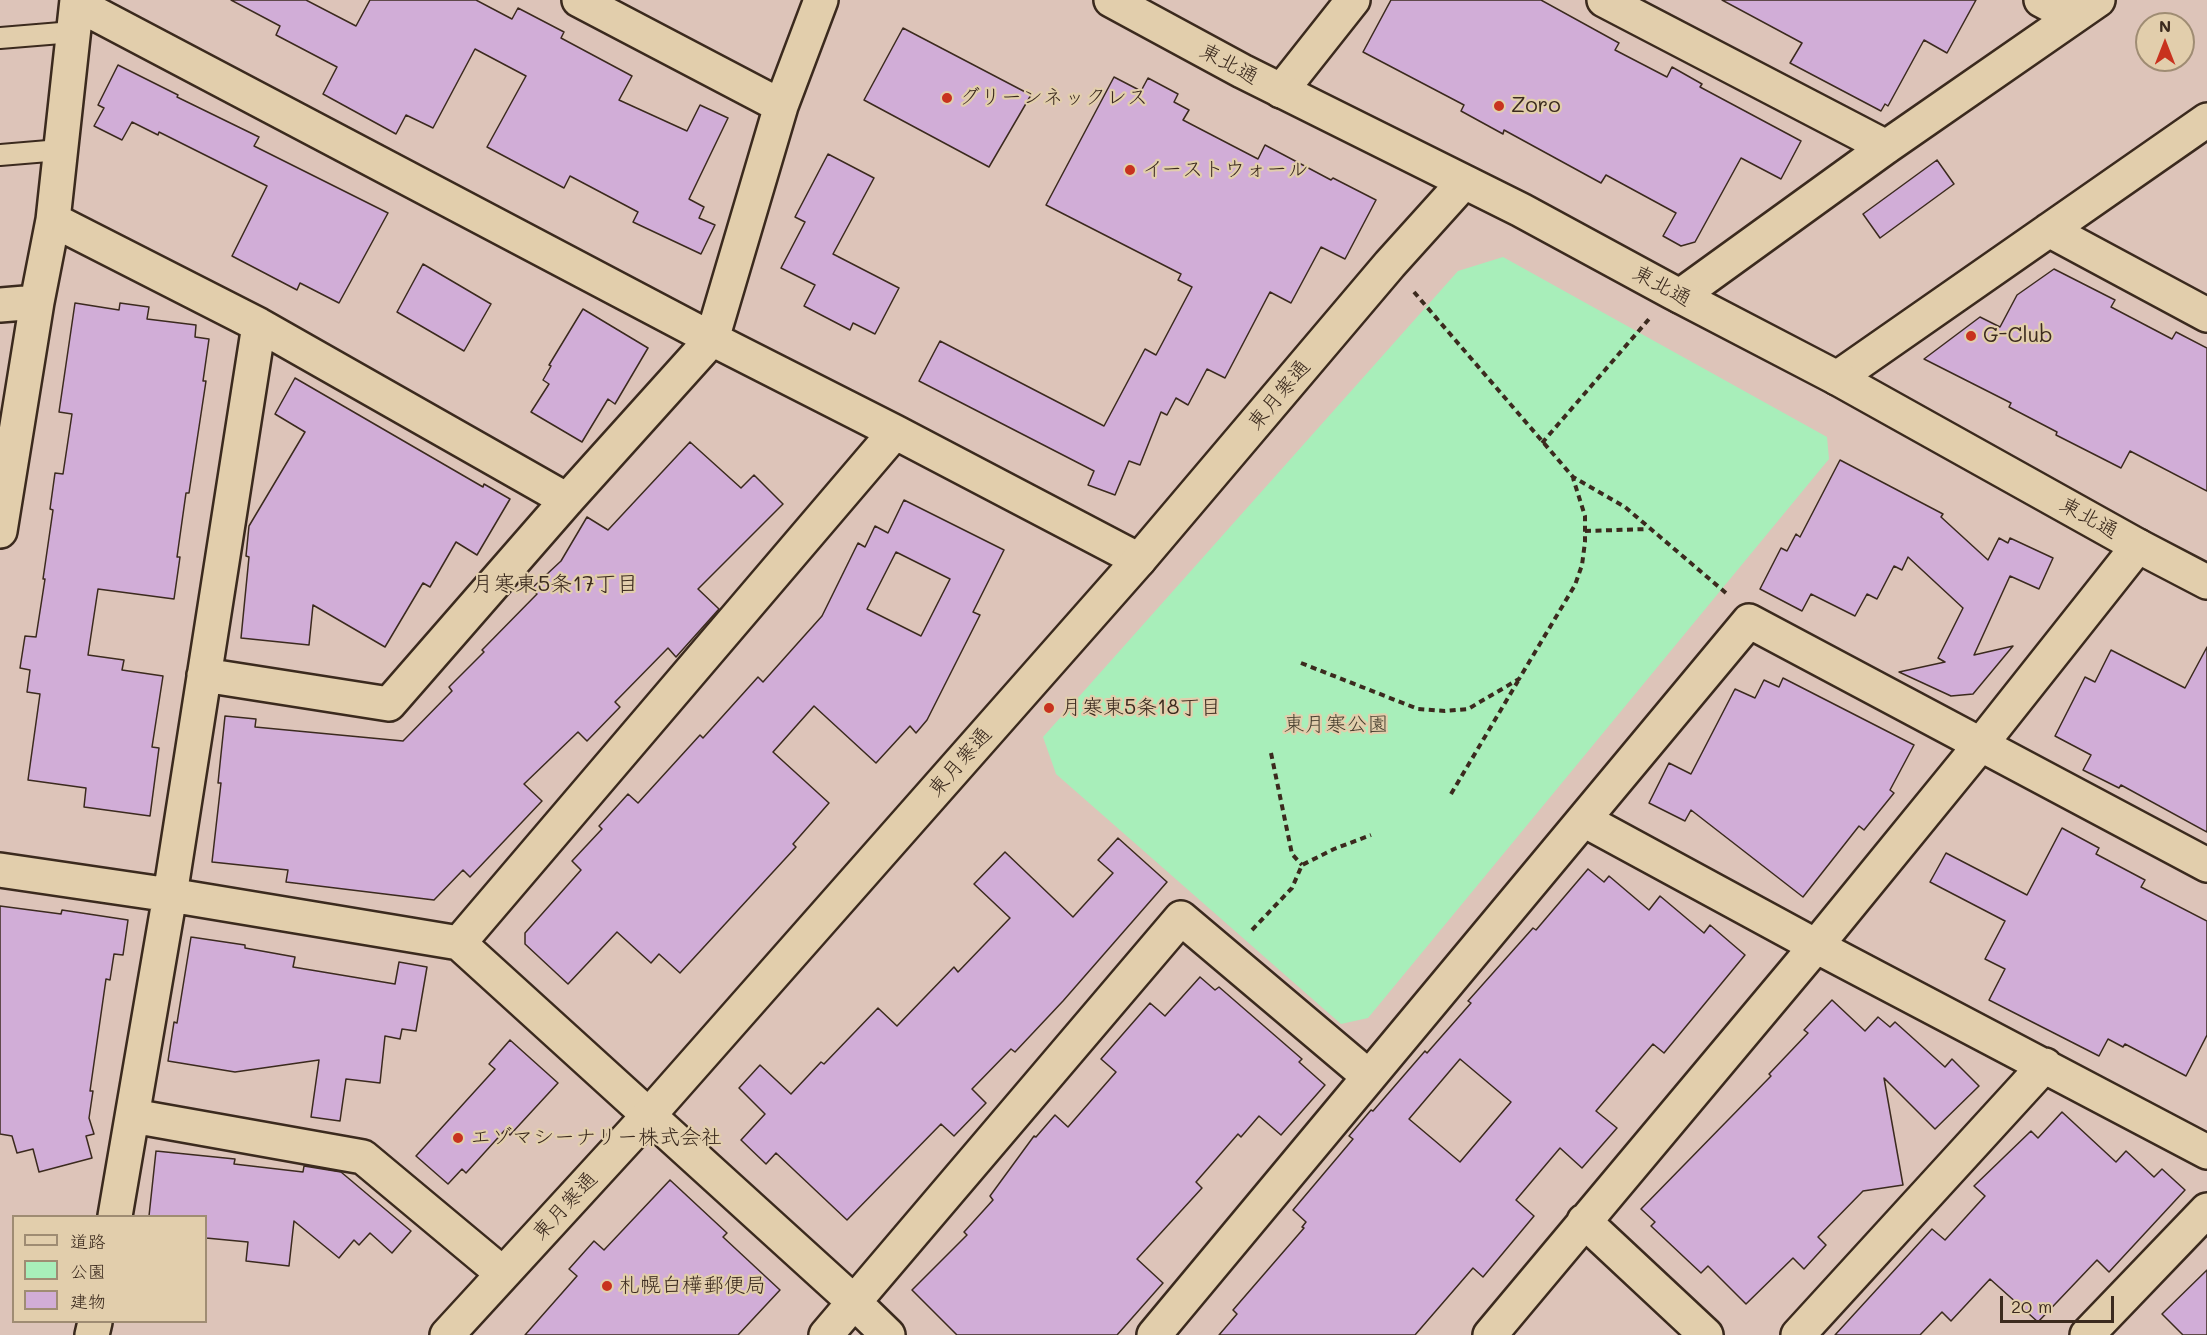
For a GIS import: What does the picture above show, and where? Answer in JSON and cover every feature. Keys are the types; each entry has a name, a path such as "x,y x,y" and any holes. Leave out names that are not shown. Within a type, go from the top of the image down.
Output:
{"street":[{"path":"579,0 781,106"},
{"path":"204,675 389,704 567,500 712,339 781,106 821,0"},
{"name":"東北通","path":"1111,0 1281,91 1521,210 1837,378 2207,582"},
{"path":"1281,91 1353,0"},
{"path":"1604,0 1886,147"},
{"path":"2041,0 2086,9"},
{"path":"1676,294 2086,9"},
{"path":"1,524 37,302 53,220 76,12 895,432 1139,560"},
{"path":"1837,378 2207,120"},
{"name":"東月寒通","path":"447,1335 649,1115 1139,560 1390,264 1464,182"},
{"path":"53,220 259,325 567,500"},
{"path":"2049,230 2207,315"},
{"path":"0,305 37,302"},
{"path":"115,1215 170,895 259,325"},
{"path":"459,943 895,432"},
{"path":"1490,1335 1816,946 1981,744 2138,546"},
{"path":"1154,1335 1749,621 2207,865"},
{"path":"1584,820 1816,946 2207,1152"},
{"path":"0,870 170,895 459,943 888,1335"},
{"path":"826,1335 1181,918 1368,1076"},
{"path":"1798,1335 2045,1065"},
{"path":"133,1116 363,1157 502,1273"},
{"path":"2087,1335 2207,1210"},
{"path":"1584,1221 1706,1335"}],"lane":[{"path":"0,38 76,12"},
{"path":"0,155 60,150"}],"path":[{"path":"1390,264 1573,477 1625,507 1735,600 1749,621"},
{"path":"1542,443 1676,294"},
{"path":"1451,794 1575,585 1581,565 1585,516 1573,477"},
{"path":"1585,531 1649,529"},
{"path":"1301,663 1418,709 1468,709 1519,679"},
{"path":"1271,753 1292,854 1302,866"},
{"path":"1226,956 1292,888 1302,866 1334,849 1371,835"}],"green space":[{"name":"東月寒公園","path":"1503,257 1827,437 1829,459 1368,1018 1341,1024 1056,774 1043,737 1458,271"}],"building":[{"path":"231,0 306,0 356,26 370,0 476,0 512,19 518,8 564,32 561,38 632,76 619,100 687,131 700,105 728,118 689,199 704,207 699,218 715,225 701,254 633,222 638,212 570,176 564,188 487,147 526,76 475,49 433,128 406,115 396,134 323,94 337,67 276,35 280,26"},
{"path":"1391,0 1541,0 1619,43 1615,50 1667,77 1672,67 1702,84 1700,87 1801,141 1781,179 1741,158 1695,242 1681,246 1663,236 1676,213 1606,175 1601,183 1504,130 1503,134 1461,111 1464,105 1363,52"},
{"path":"1722,0 1976,0 1947,53 1924,40 1888,106 1885,104 1881,111 1790,63 1802,43"},
{"name":"グリーンネックレス","path":"903,28 1031,95 989,167 864,100"},
{"path":"118,65 259,137 254,146 388,213 339,303 300,283 297,290 232,256 267,186 159,132 158,135 132,122 122,140 94,126 104,108 98,105"},
{"path":"1114,77 1141,91 1148,78 1178,94 1174,102 1189,110 1183,120 1258,159 1265,145 1331,180 1333,178 1376,200 1345,259 1321,247 1291,303 1270,292 1225,378 1207,369 1188,405 1176,398 1167,415 1161,412 1140,465 1129,461 1115,495 1088,485 1094,471 919,381 940,341 1104,426 1145,349 1156,355 1192,287 1178,280 1181,274 1046,205"},
{"path":"828,154 874,178 833,254 899,288 875,334 853,323 850,330 804,306 815,285 781,268 805,222 795,217"},
{"path":"1937,160 1954,184 1880,238 1863,214"},
{"path":"423,264 491,304 464,351 397,312"},
{"path":"2054,269 2115,300 2111,307 2172,339 2176,332 2207,348 2207,491 2130,451 2121,468 2056,435 2057,432 2009,407 2011,403 1924,359 1980,317 2000,327 2017,295"},
{"path":"75,303 119,310 120,303 149,307 147,319 196,325 195,337 209,339 203,381 206,381 177,557 180,557 174,599 98,589 88,655 124,660 122,670 163,676 152,747 159,748 150,816 84,807 86,788 28,780 40,694 27,692 30,670 20,668 25,636 36,637 53,510 50,509 55,473 63,474 72,414 59,412"},
{"path":"583,309 648,348 615,404 608,399 582,442 531,412 549,384 543,380 551,366 549,365"},
{"path":"295,378 483,487 484,484 510,499 477,555 456,542 430,587 423,583 385,647 313,605 309,645 241,638 249,557 246,556 249,526 305,432 275,414"},
{"path":"690,442 741,488 754,475 783,504 698,589 719,609 676,657 668,648 615,702 620,707 587,741 578,732 524,784 542,801 470,877 463,870 434,900 286,882 288,870 212,862 221,783 218,783 225,716 256,719 255,727 403,741 452,691 449,687 484,652 482,650 537,594 531,589 561,561 587,517 608,530"},
{"path":"1840,460 1943,514 1941,517 1988,560 1999,538 2008,543 2010,538 2053,558 2039,589 2010,576 1974,655 2013,646 1973,694 1951,696 1899,672 1945,662 1938,658 1963,608 1908,557 1902,570 1894,566 1877,599 1867,594 1855,616 1811,594 1802,611 1760,589 1781,548 1787,551 1796,534 1800,537"},
{"path":"904,500 1004,550 973,612 980,615 927,720 916,733 910,726 876,763 814,706 773,752 829,803 793,844 796,847 680,973 659,954 651,963 617,932 568,984 525,944 525,933 581,870 572,861 602,829 599,826 628,794 638,803 700,735 703,738 758,677 763,682 822,616 858,543 865,547 875,526 888,533","holes":["896,552 950,579 921,636 867,609"]},
{"path":"2207,647 2207,832 2121,785 2119,788 2083,770 2091,755 2055,736 2085,677 2095,682 2111,650 2185,688"},
{"path":"1783,678 1914,745 1890,790 1894,793 1864,830 1859,826 1803,897 1691,810 1685,821 1649,803 1669,763 1691,774 1735,689 1755,698 1764,680 1779,687"},
{"path":"2062,828 2099,848 2096,854 2145,880 2141,887 2207,921 2207,1035 2186,1076 2125,1044 2123,1047 2108,1039 2099,1056 1989,1000 2005,969 1985,959 2005,921 1930,882 1946,853 2027,895"},
{"path":"1118,838 1167,882 1015,1052 1011,1049 972,1089 986,1103 954,1136 941,1124 847,1220 776,1153 766,1164 741,1140 765,1114 739,1088 760,1065 791,1094 821,1062 824,1064 878,1008 897,1026 954,967 958,972 1010,918 974,884 1005,852 1073,917 1113,873 1098,860"},
{"path":"1588,869 1604,882 1609,876 1649,910 1660,896 1704,933 1710,925 1745,955 1664,1053 1653,1044 1596,1111 1617,1128 1582,1168 1560,1148 1516,1200 1534,1216 1483,1277 1473,1268 1415,1335 1219,1335 1237,1314 1233,1310 1304,1228 1302,1227 1306,1222 1293,1210 1353,1139 1349,1136 1425,1051 1427,1053 1471,1003 1468,1001 1533,928 1536,930","holes":["1460,1059 1511,1102 1460,1162 1409,1119"]},
{"path":"0,906 61,914 62,910 128,920 123,955 114,954 110,980 106,979 90,1091 93,1091 89,1118 94,1134 86,1136 92,1158 39,1172 33,1149 17,1153 12,1136 0,1134"},
{"path":"191,937 245,945 245,948 295,957 293,967 395,984 399,962 427,967 416,1031 402,1029 400,1039 385,1036 380,1083 346,1079 340,1121 311,1117 319,1060 235,1072 168,1061 174,1022 177,1023"},
{"path":"1200,977 1215,990 1219,987 1302,1059 1299,1062 1325,1085 1281,1135 1259,1116 1241,1137 1238,1134 1196,1182 1202,1188 1137,1259 1163,1283 1117,1335 957,1335 912,1290 967,1235 964,1232 993,1200 990,1196 1034,1136 1036,1137 1055,1115 1068,1127 1116,1072 1101,1059 1150,1003 1165,1016"},
{"path":"1832,1000 1865,1031 1878,1017 1890,1027 1895,1022 1945,1067 1952,1059 1979,1086 1935,1129 1884,1078 1903,1185 1863,1191 1818,1237 1826,1245 1804,1269 1793,1258 1746,1304 1708,1266 1701,1273 1651,1226 1655,1222 1641,1209 1771,1076 1769,1074 1808,1033 1804,1030"},
{"path":"510,1040 558,1083 510,1135 505,1130 466,1173 462,1169 448,1184 416,1156 495,1069 489,1064"},
{"path":"2062,1112 2116,1162 2126,1151 2154,1177 2162,1169 2185,1190 2109,1272 2097,1260 2038,1322 1990,1279 1951,1321 1942,1312 1920,1335 1835,1335 1932,1229 1945,1240 1985,1196 1974,1186 2031,1131 2038,1138"},
{"path":"156,1151 235,1159 234,1164 303,1172 304,1166 341,1172 411,1231 392,1253 370,1233 359,1245 354,1240 339,1258 294,1221 289,1266 246,1261 248,1242 207,1238 207,1215 149,1215"},
{"path":"670,1180 727,1233 723,1237 780,1290 738,1335 525,1335 577,1276 569,1269 594,1241 604,1250"},
{"path":"2207,1270 2207,1335 2183,1335 2162,1314"}],"place":[{"name":"グリーンネックレス","path":"947,98"},
{"name":"Zoro","path":"1499,106"},
{"name":"イーストウォール","path":"1130,170"},
{"name":"G-Club","path":"1971,336"},
{"name":"月寒東5条18丁目","path":"1049,708"},
{"name":"エゾマシーナリー株式会社","path":"458,1138"},
{"name":"札幌白樺郵便局","path":"607,1286"}],"district":[{"name":"月寒東5条17丁目","path":"555,584"}]}
